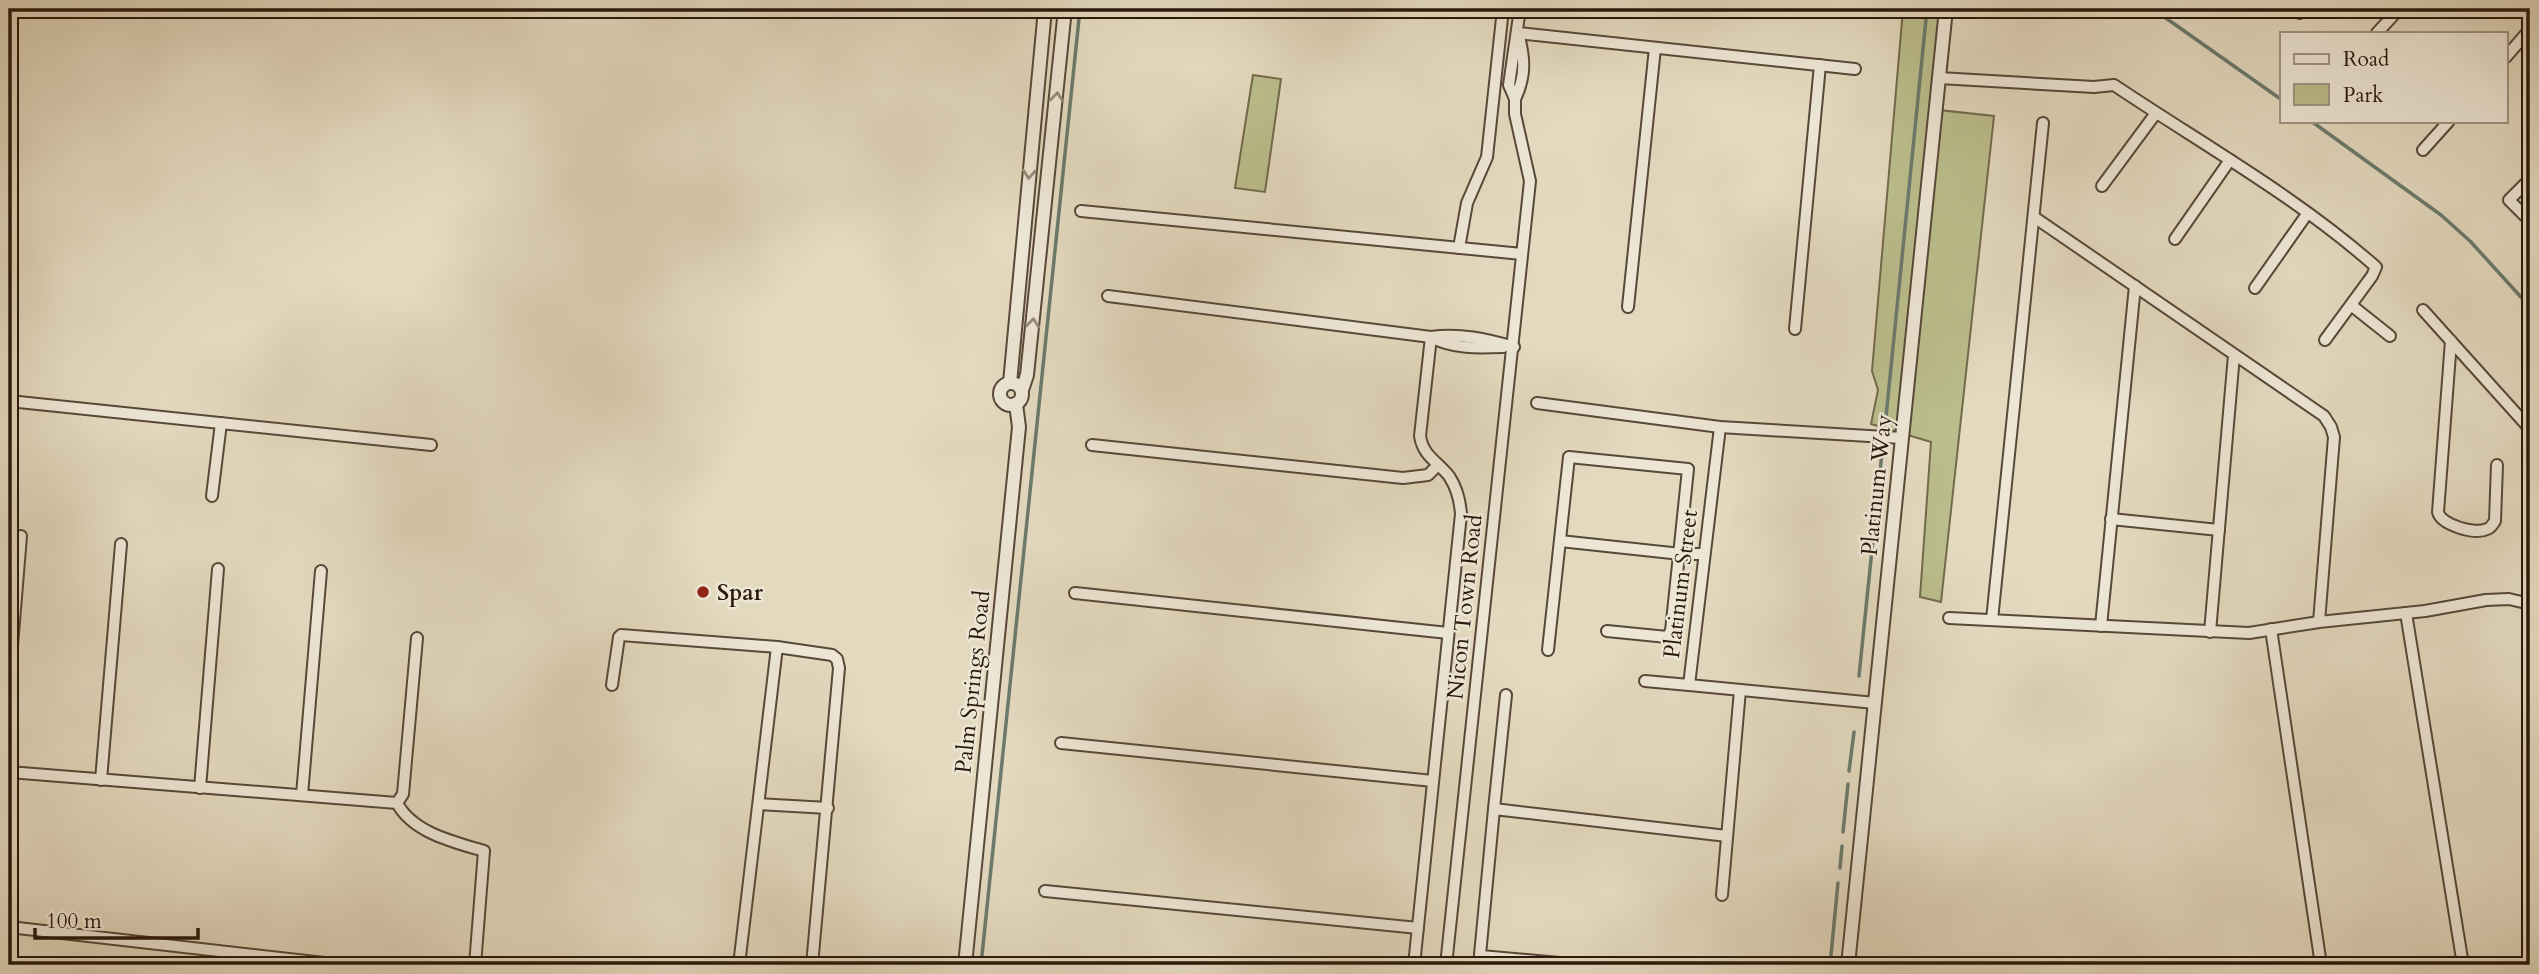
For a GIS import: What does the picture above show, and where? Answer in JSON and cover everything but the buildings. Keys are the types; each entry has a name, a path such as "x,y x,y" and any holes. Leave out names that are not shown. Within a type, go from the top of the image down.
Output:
{"street":[{"path":"1045,9 1010,383 1002,389 1001,396 1008,404 1016,404 1021,398 1027,375 1065,9"},
{"path":"1459,248 1467,203 1488,157 1503,9"},
{"name":"Nicon Town Road","path":"1446,965 1530,181 1515,114 1515,99 1509,85 1520,9"},
{"name":"Platinum Way","path":"1848,965 1946,9"},
{"path":"2378,32 2399,9"},
{"path":"2508,55 2530,29"},
{"path":"1518,33 1855,69"},
{"path":"1628,307 1655,48"},
{"path":"1795,330 1820,65"},
{"path":"1939,78 2094,87 2114,85 2230,160 2355,248 2376,267 2325,340"},
{"path":"2102,186 2156,113"},
{"path":"2423,150 2448,122"},
{"path":"1992,620 2043,123"},
{"path":"2175,239 2230,160"},
{"path":"2530,179 2510,200 2530,221"},
{"path":"1081,211 1522,254"},
{"path":"2255,288 2308,214"},
{"path":"2034,217 2324,416 2334,437 2319,622"},
{"path":"2101,626 2135,286"},
{"path":"1108,296 1431,337 1444,344 1484,348 1514,347"},
{"path":"2351,305 2390,336"},
{"path":"2423,310 2530,429"},
{"path":"1415,965 1461,514 1458,493 1447,474 1427,456 1421,446 1431,337"},
{"path":"2451,341 2439,518 2447,524 2459,527 2484,531 2490,528 2495,521 2497,465"},
{"path":"2210,632 2234,355"},
{"path":"1010,383 1022,390"},
{"path":"9,401 431,445"},
{"path":"1537,403 1720,427 1902,438"},
{"name":"Palm Springs Road","path":"964,965 1019,427 1016,404"},
{"path":"212,496 221,423"},
{"name":"Platinum Street","path":"1720,427 1689,685 1875,703"},
{"path":"1092,445 1403,478 1428,475 1438,465"},
{"path":"1548,650 1569,457 1688,470 1671,631 1667,637 1607,631"},
{"path":"2111,519 2219,530"},
{"path":"9,682 21,536"},
{"path":"1560,541 1703,554"},
{"path":"101,780 121,544"},
{"path":"200,788 218,569"},
{"path":"302,795 321,571"},
{"path":"1075,593 1448,633"},
{"path":"1949,618 2249,633 2319,622 2425,611 2486,600 2530,602"},
{"path":"2406,613 2463,965"},
{"path":"2271,629 2321,965"},
{"path":"612,685 618,637 621,635 777,646 832,655 837,659 839,668 813,965"},
{"path":"397,803 403,794 417,638"},
{"path":"739,965 777,646"},
{"path":"1645,681 1689,685"},
{"path":"1722,895 1740,690"},
{"path":"1506,695 1480,960 1581,965"},
{"path":"1061,743 1433,781"},
{"path":"9,772 397,803"},
{"path":"397,803 408,819 446,840 484,851 475,965"},
{"path":"759,804 828,808"},
{"path":"1494,809 1727,836"},
{"path":"1045,891 1418,928"},
{"path":"9,927 342,965"}],"green space":[{"path":"1903,9 1943,9 1930,109 1994,116 1941,602 1920,597 1931,442 1871,424 1878,390 1872,371"},
{"path":"1253,75 1281,79 1265,192 1235,188"}],"waterway":[{"path":"981,965 1080,9"},
{"path":"1885,427 1927,9"},
{"path":"2153,9 2280,99"},
{"path":"2312,122 2441,215 2470,241 2530,307"},
{"path":"1859,676 1882,452"},
{"path":"1849,771 1854,732"},
{"path":"1843,832 1848,784"},
{"path":"1840,868 1842,846"},
{"path":"1830,965 1838,883"}],"place":[{"name":"Spar","path":"703,592"}]}
